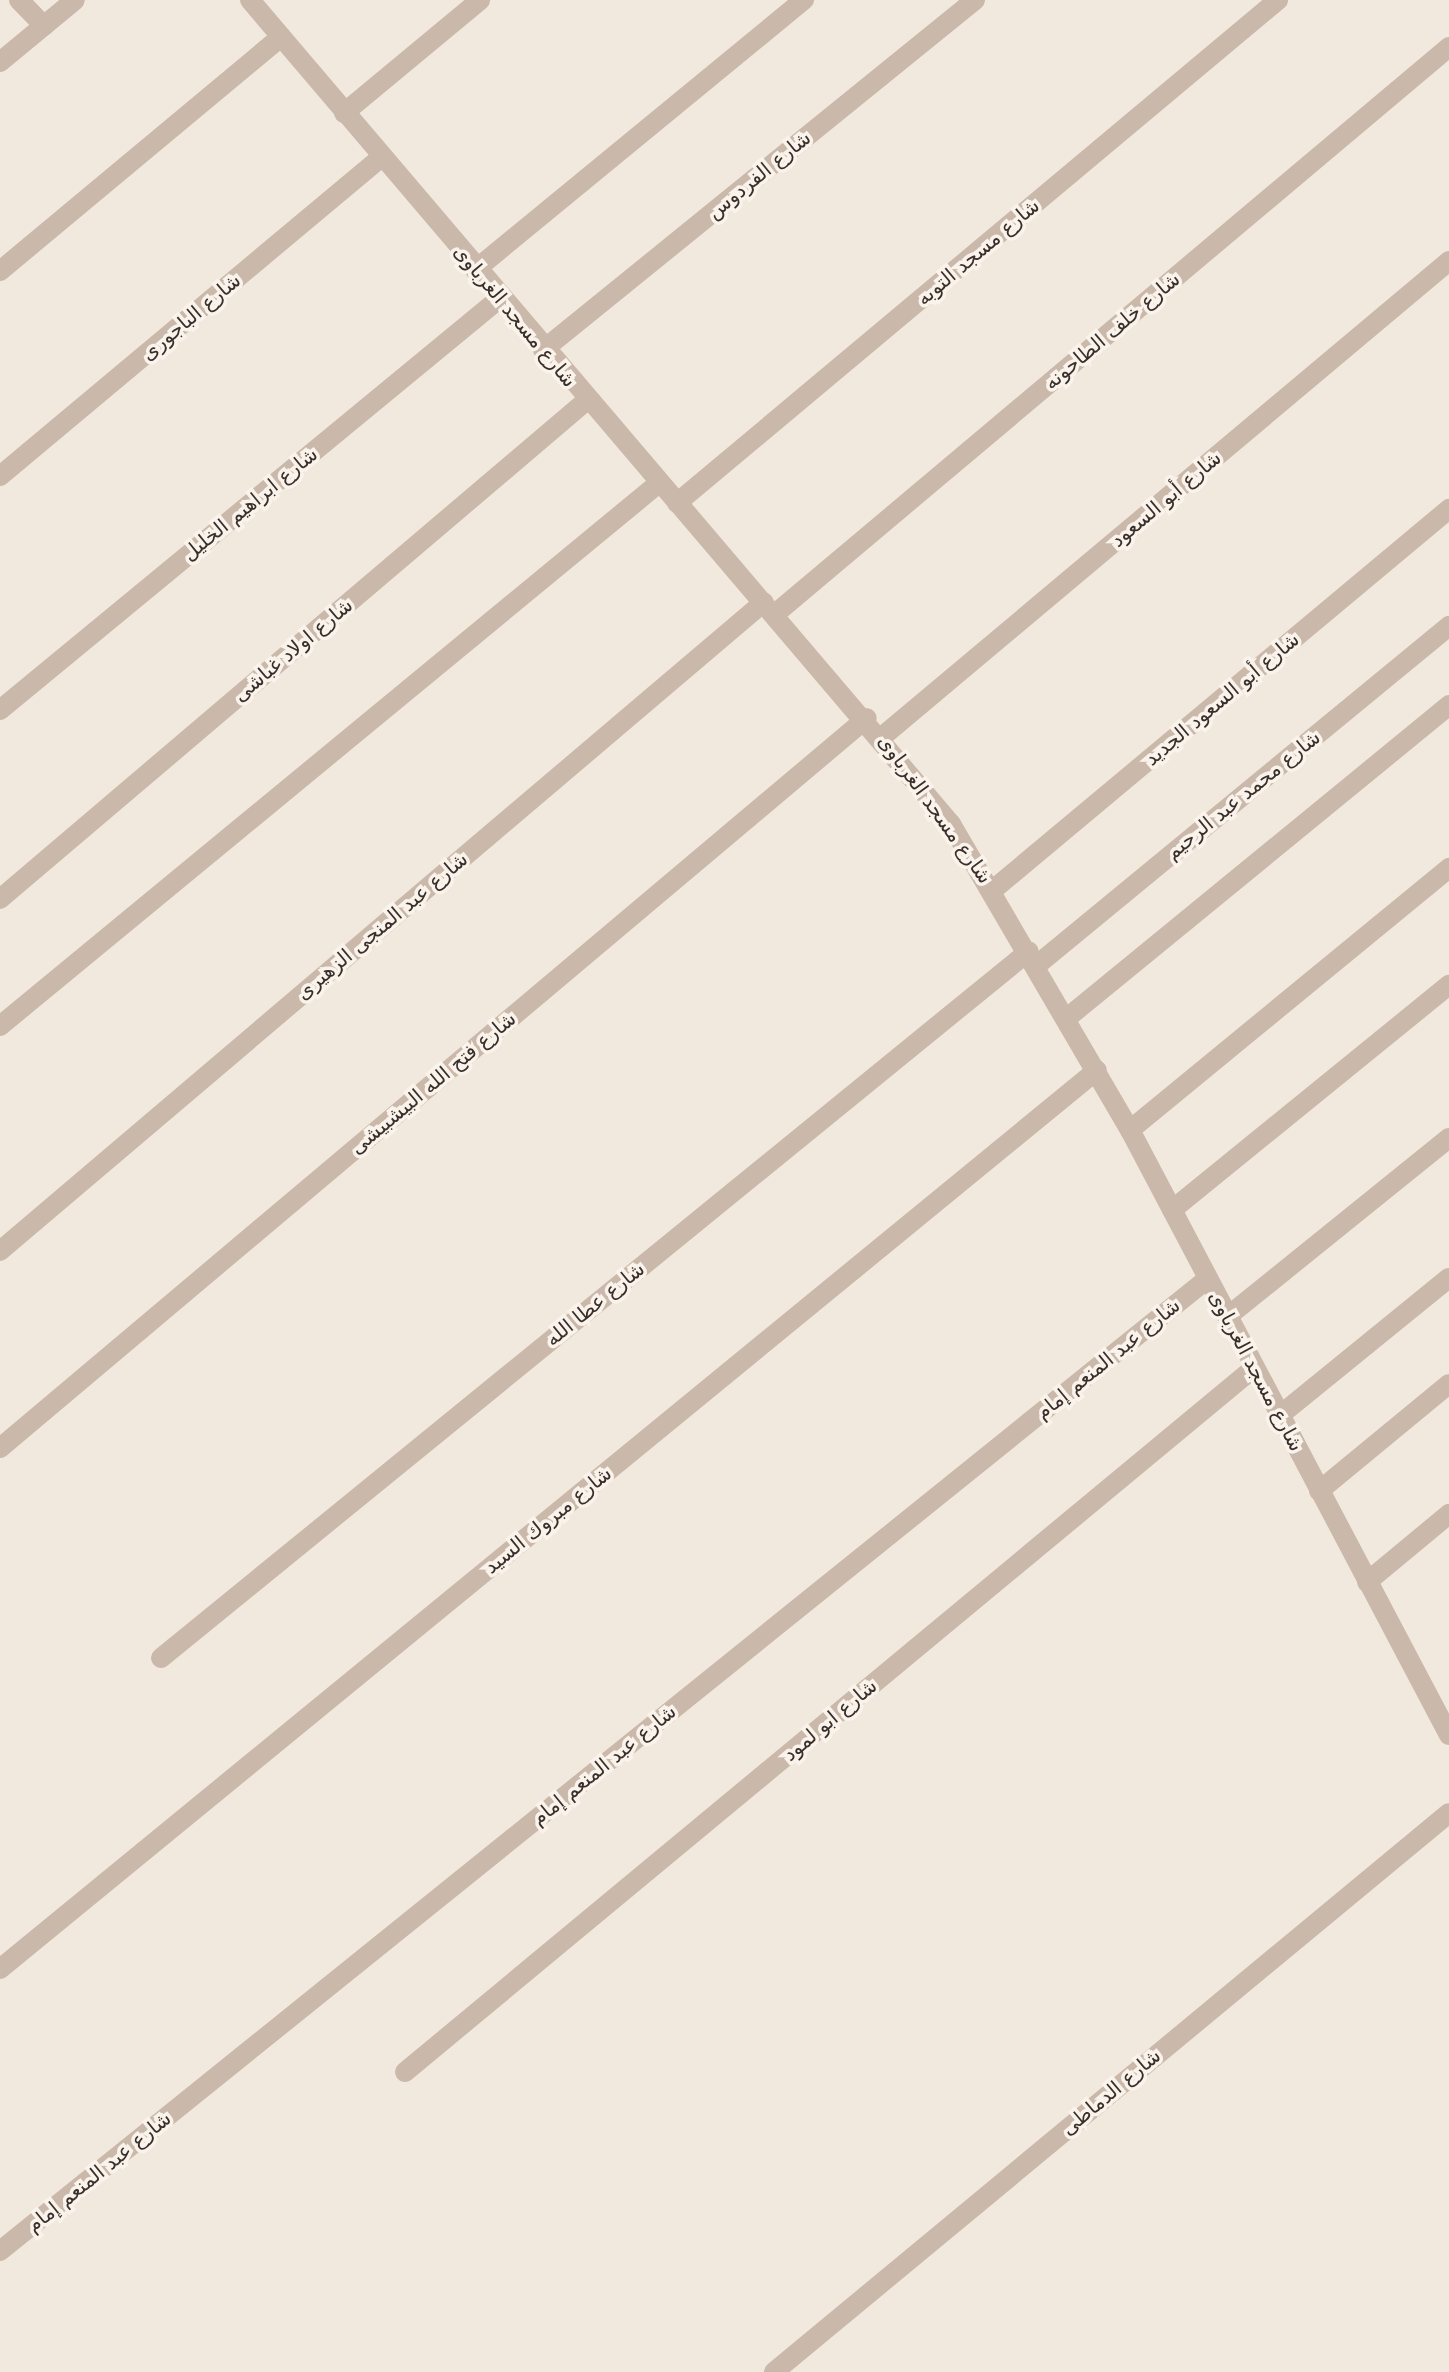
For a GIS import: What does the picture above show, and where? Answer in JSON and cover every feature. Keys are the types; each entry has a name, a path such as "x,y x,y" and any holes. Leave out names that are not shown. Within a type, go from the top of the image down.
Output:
{"street":[{"path":"19,0 44,26"},
{"path":"0,62 75,0"},
{"name":"شارع مسجد الغرباوى","path":"250,0 586,401 883,736 994,889 1130,1130 1449,1735"},
{"path":"344,113 480,0"},
{"path":"475,270 804,0"},
{"name":"شارع الفردوس","path":"543,350 975,0"},
{"name":"شارع مسجد التوبه","path":"677,503 1278,0"},
{"path":"0,271 281,37"},
{"name":"شارع خلف الطاحونه","path":"769,608 1449,47"},
{"name":"شارع الباجورى","path":"0,476 382,157"},
{"name":"شارع أبو السعود","path":"883,736 1449,261"},
{"name":"شارع ابراهيم الخليل","path":"0,710 500,298"},
{"name":"شارع اولاد غباشى","path":"0,899 586,401"},
{"path":"0,1026 659,483"},
{"name":"شارع أبو السعود الجديد","path":"994,889 1449,509"},
{"name":"شارع عبد المنجى الزهيرى","path":"0,1251 769,608"},
{"name":"شارع محمد عبد الرحيم","path":"1033,958 1449,626"},
{"path":"1067,1018 1449,705"},
{"name":"شارع فتح الله البيشبيشى","path":"0,1448 867,718"},
{"path":"1130,1130 1449,868"},
{"name":"شارع عطا الله","path":"161,1658 1033,958"},
{"path":"1172,1210 1449,985"},
{"name":"شارع مبروك السيد","path":"0,1969 1097,1070"},
{"path":"1227,1317 1449,1138"},
{"path":"1279,1416 1449,1278"},
{"name":"شارع عبد المنعم إمام","path":"0,2251 1207,1279"},
{"name":"شارع ابو لمود","path":"405,2072 1254,1368"},
{"path":"1319,1491 1449,1384"},
{"path":"1367,1582 1449,1514"},
{"name":"شارع الدماطى","path":"774,2372 1449,1813"}]}
